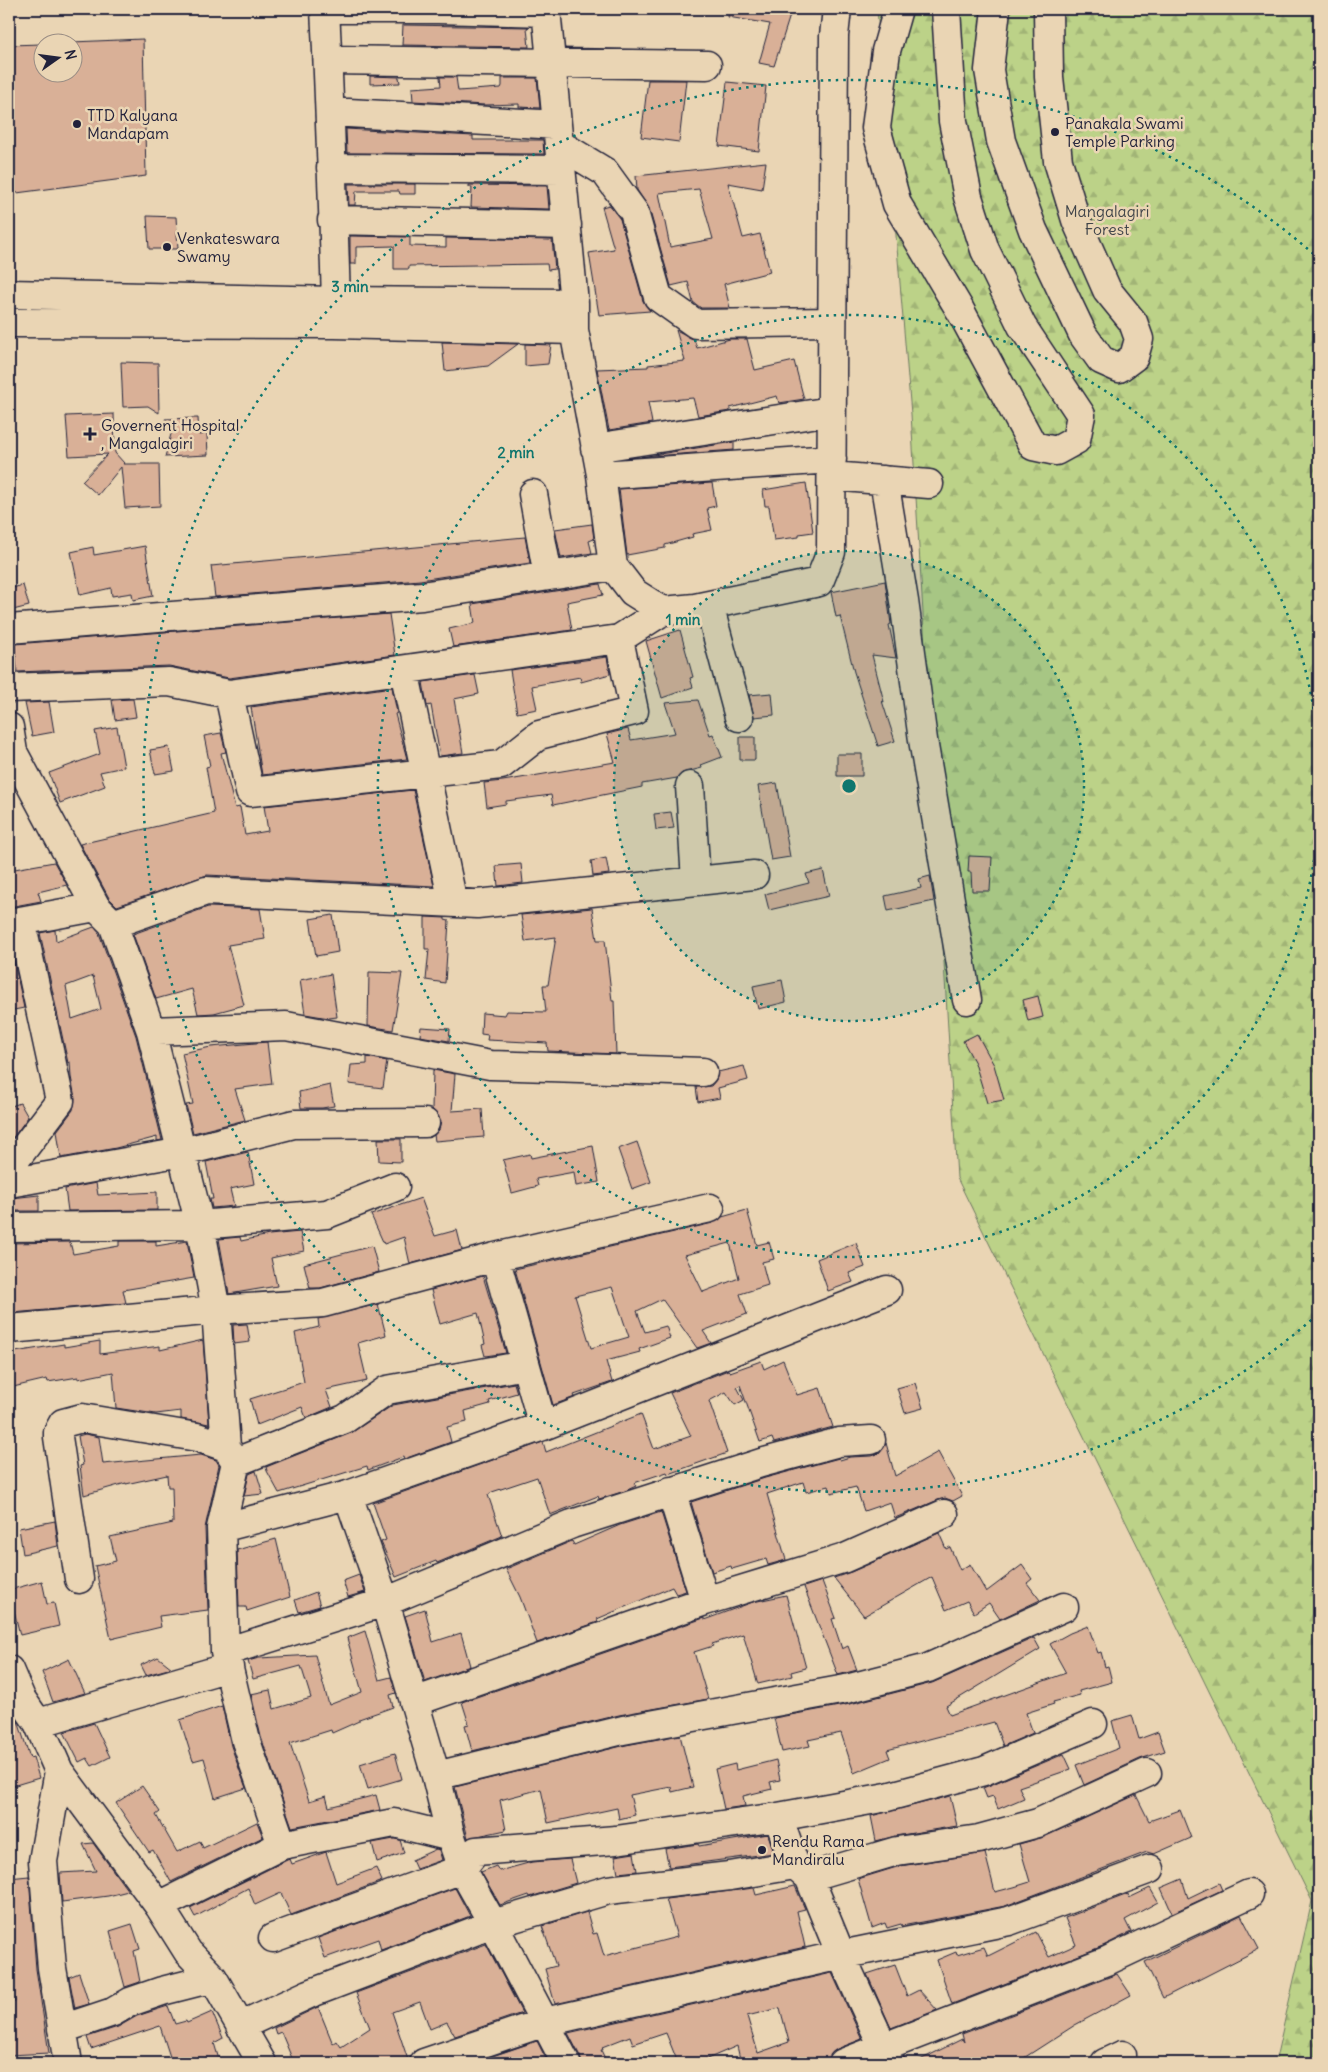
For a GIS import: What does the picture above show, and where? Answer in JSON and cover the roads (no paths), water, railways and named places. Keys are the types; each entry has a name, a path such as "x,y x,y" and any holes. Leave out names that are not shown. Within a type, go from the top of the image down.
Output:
{"street":[{"path":"336,301 332,220 331,112 325,9 546,10 574,302 574,330 601,475 613,566 633,592 663,612"},
{"path":"9,688 169,682 229,694 619,640 663,612 709,605 819,582 831,552 834,36 837,9"},
{"path":"898,9 886,51 876,128 897,204 960,310 1033,446 1056,451 1076,440 1081,415 1022,326 985,250 968,197 953,121 946,9"},
{"path":"996,9 989,70 1001,141 1033,230 1082,335 1102,360 1119,368 1134,357 1139,340 1133,322 1107,290 1076,220 1058,161 1049,77 1048,9"},
{"path":"328,60 707,65"},
{"path":"331,112 559,146 606,172 634,212 658,297 696,324 832,322"},
{"path":"331,168 559,146"},
{"path":"332,220 567,225"},
{"path":"9,294 334,324 574,330"},
{"path":"9,323 170,310 336,301 574,302"},
{"path":"595,448 831,410"},
{"path":"601,475 832,468 884,480 929,484"},
{"path":"884,480 904,600 923,740 967,1000"},
{"path":"533,494 548,576"},
{"path":"9,628 422,596 613,566"},
{"path":"709,605 739,717"},
{"path":"229,694 250,792 501,765 539,735 634,711 619,640"},
{"path":"404,670 453,903"},
{"path":"9,727 13,752 104,915 151,1031 200,1225 216,1310 231,1454 221,1528 227,1660 246,1741 282,1845"},
{"path":"690,786 696,881"},
{"path":"9,1168 60,1101 15,922 104,915 206,891 477,904 754,875"},
{"path":"151,1031 286,1026 490,1065 703,1072"},
{"path":"9,1183 182,1152 294,1124 425,1123"},
{"path":"9,1228 200,1225 328,1214 395,1187"},
{"path":"9,1329 216,1310 323,1303 494,1257 710,1208"},
{"path":"494,1257 543,1426"},
{"path":"221,1528 348,1495 543,1426 887,1290"},
{"path":"79,1579 58,1437 58,1432 63,1423 82,1418 197,1437 231,1454 346,1420 387,1390 524,1365"},
{"path":"38,1723 227,1660 385,1602 572,1524 761,1463 839,1442 871,1440"},
{"path":"671,1492 705,1601"},
{"path":"348,1495 385,1602 436,1776 451,1837 462,1869 566,2063"},
{"path":"414,1702 705,1601 845,1558 944,1514"},
{"path":"436,1776 623,1730 846,1690 928,1668 1064,1607"},
{"path":"9,1670 21,1698 38,1723 59,1771 159,1906 188,1952 213,1978 262,2063"},
{"path":"273,1938 462,1869 476,1851 616,1840 778,1817 887,1797 984,1771 1093,1724"},
{"path":"59,1771 43,1861 52,1968 68,2063"},
{"path":"240,2026 309,1994 493,1924 608,1890 730,1876 802,1871 897,1851 979,1840 1038,1824 1146,1773"},
{"path":"778,1817 886,2055"},
{"path":"159,1906 282,1845 394,1823 451,1837"},
{"path":"424,2063 545,2022 840,1955 1009,1921 1150,1868"},
{"path":"843,2063 886,2055 1108,1960 1249,1894"},
{"path":"62,2029 113,2012 130,2002 162,1991 213,1978"}],"place":[{"name":"TTD Kalyana Mandapam","path":"77,124"},
{"name":"Panakala Swami Temple Parking","path":"1055,132"},
{"name":"Venkateswara Swamy","path":"167,247"},
{"name":"Governent Hospital , Mangalagiri","path":"90,434"},
{"name":"Rendu Rama Mandiralu","path":"762,1850"}],"park label":[{"name":"Mangalagiri Forest","path":"1107,220"}]}
